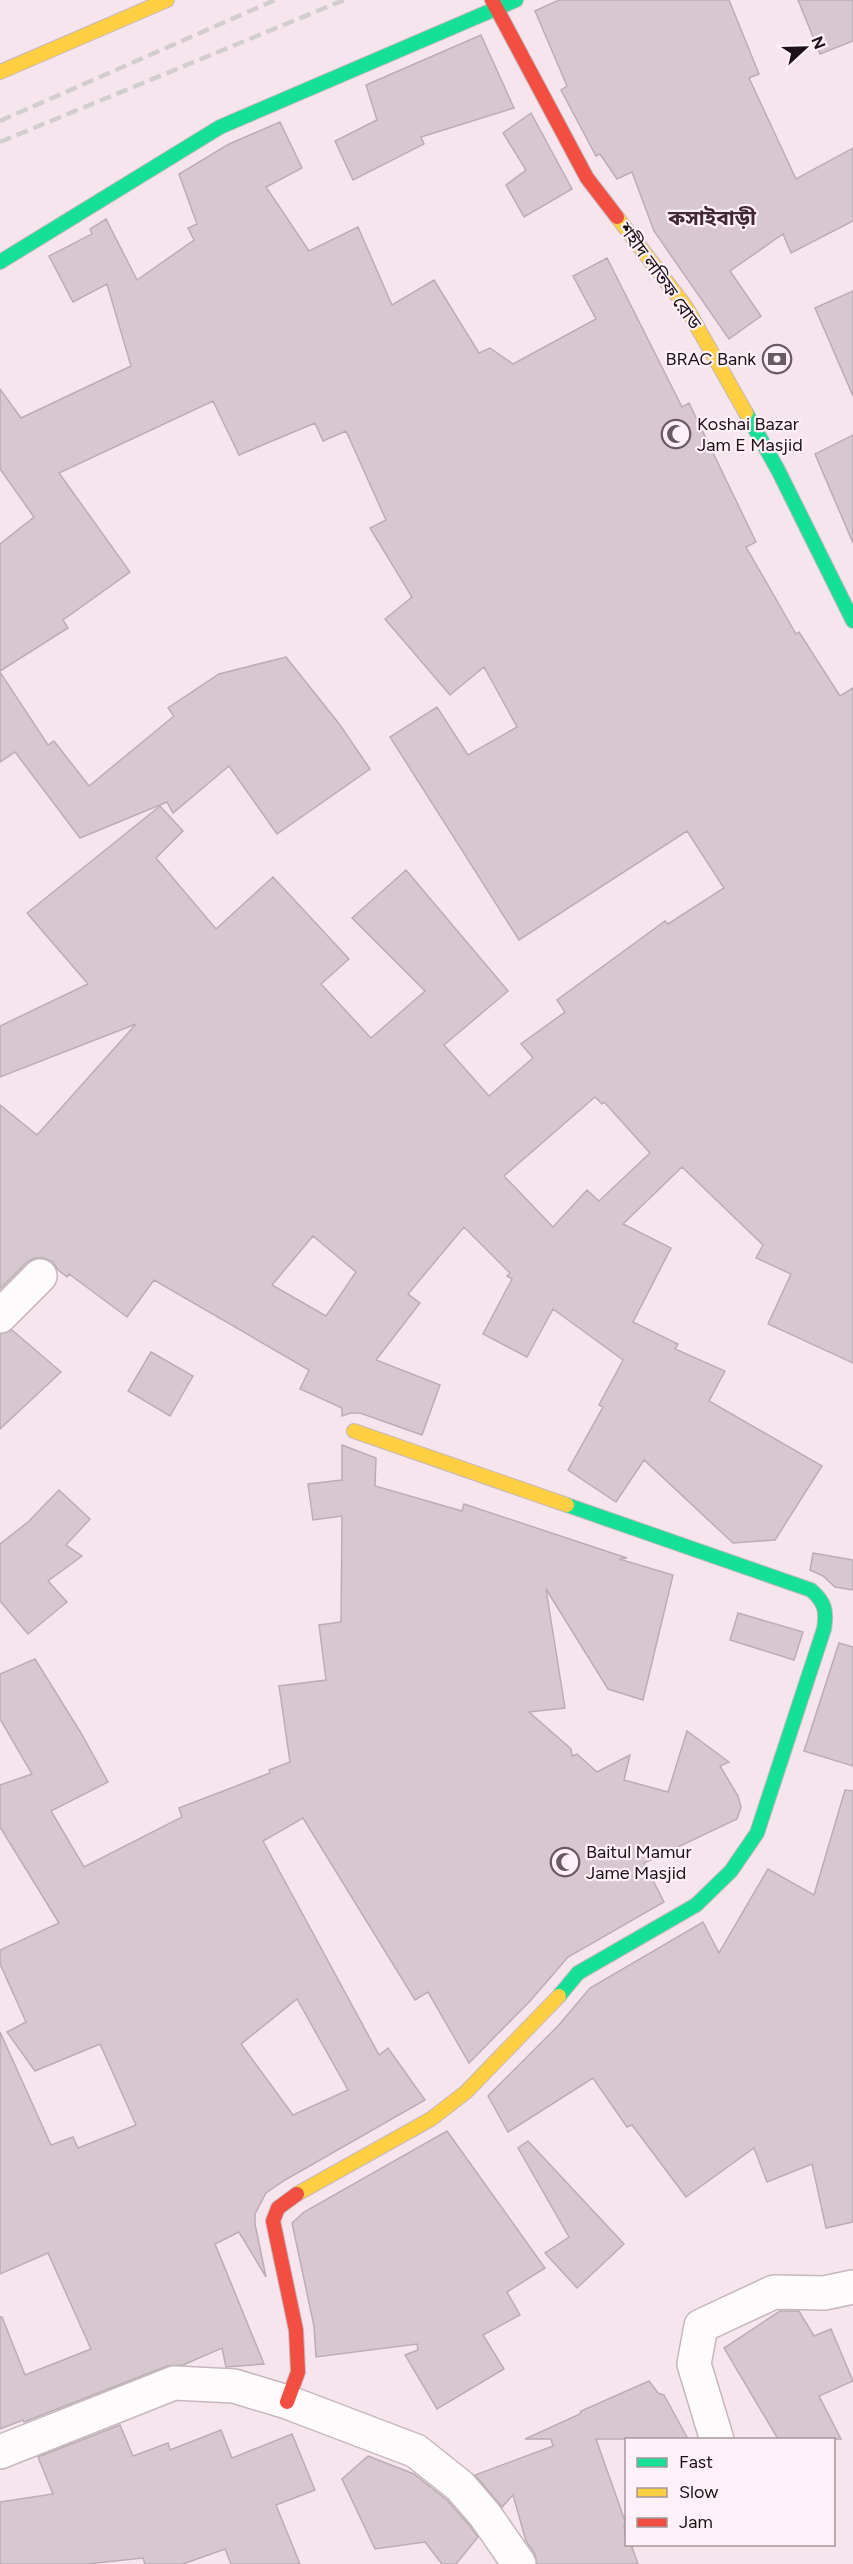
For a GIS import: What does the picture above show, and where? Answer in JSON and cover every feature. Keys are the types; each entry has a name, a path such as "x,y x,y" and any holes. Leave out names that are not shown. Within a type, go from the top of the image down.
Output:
{"street":[{"path":"0,72 167,0"},
{"path":"0,262 220,127 494,4 516,0"},
{"name":"শহীদ লতিফ রোড","path":"494,4 586,178 686,307 778,470 853,621"},
{"path":"0,1316 40,1276"},
{"path":"287,2402 298,2372 296,2330 273,2221 279,2208 294,2196 431,2119 474,2084 545,2013 578,1974 696,1905 731,1871 757,1833 824,1629 827,1611 822,1599 811,1590 354,1431"},
{"path":"717,2438 694,2364 701,2326 774,2292 824,2293 853,2287"},
{"path":"0,2452 174,2383 234,2386 287,2402 416,2451 460,2486 485,2515 519,2564"}],"building":[{"path":"559,0 729,0 759,74 749,78 796,179 853,148 853,221 791,253 783,234 730,271 761,316 729,339 654,231 632,172 617,179 600,154 596,156 561,90 567,86 535,11"},
{"path":"798,0 853,0 853,41 820,54"},
{"path":"481,35 514,108 421,137 424,144 353,180 335,141 377,120 366,85"},
{"path":"531,113 572,189 524,217 506,185 526,170 503,133"},
{"path":"280,122 302,168 266,187 309,251 358,227 392,305 434,280 479,353 490,348 513,364 596,319 573,276 607,258 682,407 689,403 756,542 746,547 796,634 799,632 840,696 853,688 853,1363 768,1324 791,1274 756,1258 763,1245 682,1167 623,1224 671,1248 633,1322 678,1344 675,1349 725,1371 709,1401 822,1466 775,1540 733,1543 644,1460 616,1502 568,1470 603,1407 599,1405 623,1360 553,1309 527,1357 483,1334 512,1279 507,1276 510,1273 464,1227 408,1294 420,1303 376,1360 440,1385 422,1435 360,1413 342,1416 342,1408 300,1389 309,1370 154,1280 127,1317 69,1274 67,1277 58,1270 53,1262 44,1258 35,1258 27,1262 0,1289 0,1105 37,1135 136,1024 0,1077 0,1026 88,984 27,913 160,806 183,831 156,858 216,929 273,877 349,959 321,984 371,1038 425,991 352,918 406,870 508,991 444,1045 489,1096 533,1058 521,1044 565,1012 557,1000 665,921 668,924 724,888 687,831 519,940 390,737 437,707 468,755 517,727 484,667 450,695 385,619 412,597 370,528 386,520 346,431 323,441 315,423 239,455 213,401 59,473 130,572 63,620 68,628 0,671 0,544 34,517 0,469 0,389 21,418 131,366 107,284 73,302 49,256 92,234 90,229 106,219 137,280 194,240 188,228 197,224 179,174 229,144","holes":["595,1097 602,1104 604,1102 650,1153 599,1201 587,1190 553,1227 504,1176","313,1236 356,1272 326,1316 272,1285"]},
{"path":"853,291 853,396 815,308"},
{"path":"853,435 853,543 815,454"},
{"path":"286,657 340,725 370,769 277,834 229,766 173,813 167,802 80,838 15,752 0,762 0,672 48,745 54,741 89,786 174,716 168,708 219,674"},
{"path":"12,1330 61,1372 0,1429 0,1334"},
{"path":"151,1352 193,1376 170,1416 128,1391"},
{"path":"342,1445 376,1458 375,1486 462,1511 464,1504 627,1558 619,1559 673,1575 643,1700 608,1689 546,1589 565,1708 529,1712 571,1749 572,1756 577,1754 597,1772 630,1755 624,1780 668,1792 687,1731 729,1762 720,1766 738,1796 741,1807 737,1819 644,1863 664,1902 568,1957 531,2000 469,2063 428,1992 415,2000 303,1818 263,1841 379,2055 388,2048 425,2100 266,2193 255,2214 255,2224 266,2277 239,2232 215,2244 264,2364 226,2367 222,2348 183,2365 167,2366 24,2422 23,2420 0,2429 0,2317 2,2317 25,2375 91,2349 48,2253 0,2274 0,2032 51,2145 73,2137 78,2148 136,2125 100,2044 35,2071 7,2032 26,2022 0,1964 0,1950 59,1923 0,1827 0,1785 32,1774 0,1719 0,1674 35,1659 108,1782 51,1811 84,1867 182,1817 179,1808 270,1773 269,1770 290,1762 279,1686 326,1680 319,1625 341,1622 342,1516 313,1520 308,1484 342,1480","holes":["297,1999 348,2090 293,2115 241,2044"]},
{"path":"59,1490 90,1519 66,1545 82,1556 48,1581 67,1602 28,1634 0,1601 0,1544 28,1522"},
{"path":"813,1553 853,1560 853,1590 835,1587 823,1576 810,1570"},
{"path":"738,1613 803,1632 794,1660 730,1640"},
{"path":"839,1643 853,1647 853,1766 804,1751"},
{"path":"845,1790 853,1791 853,2222 826,2228 812,2164 767,2182 754,2148 686,2197 632,2125 627,2127 593,2078 508,2132 488,2096 558,2026 590,1988 703,1922 719,1953 768,1869 814,1895"},
{"path":"447,2131 545,2268 507,2292 520,2315 483,2335 504,2369 437,2409 405,2355 418,2350 417,2344 316,2357 314,2326 292,2223 304,2212"},
{"path":"528,2141 624,2244 577,2288 545,2253 569,2237 518,2148"},
{"path":"780,2311 799,2311 814,2336 831,2329 853,2381 819,2396 841,2439 777,2438 724,2348"},
{"path":"649,2381 658,2393 664,2395 687,2438 596,2439 625,2521 625,2546 632,2546 638,2564 537,2564 535,2554 526,2541 513,2495 502,2507 475,2475 553,2446 551,2439 525,2439 580,2414 581,2411"},
{"path":"120,2425 133,2456 168,2443 170,2450 221,2430 232,2458 292,2434 315,2490 276,2505 300,2564 231,2564 225,2549 183,2564 145,2564 143,2558 87,2564 0,2564 0,2502 53,2494 38,2457"},
{"path":"368,2456 414,2474 447,2500 470,2526 478,2537 456,2564 442,2564 425,2542 375,2549 342,2479"}],"railway":[{"path":"0,121 275,0"},
{"path":"0,142 344,0"}],"traffic: fast":[{"path":"0,262 220,127 516,0"},
{"path":"746,413 778,470 853,621"},
{"path":"559,1996 578,1973 696,1905 731,1871 757,1833 824,1629 825,1617 822,1603 811,1590 567,1505"}],"traffic: slow":[{"path":"0,72 167,0"},
{"path":"617,217 686,307 746,413"},
{"path":"354,1431 567,1505"},
{"path":"297,2194 431,2119 466,2092 559,1996"}],"traffic: jam":[{"path":"492,0 587,178 617,217"},
{"path":"287,2402 298,2372 296,2330 273,2221 278,2208 297,2194"}],"place":[{"name":"BRAC Bank","path":"777,359"},
{"name":"Koshai Bazar Jam E Masjid","path":"676,434"},
{"name":"Baitul Mamur Jame Masjid","path":"565,1862"}],"district":[{"name":"কসাইবাড়ী","path":"712,217"}]}
